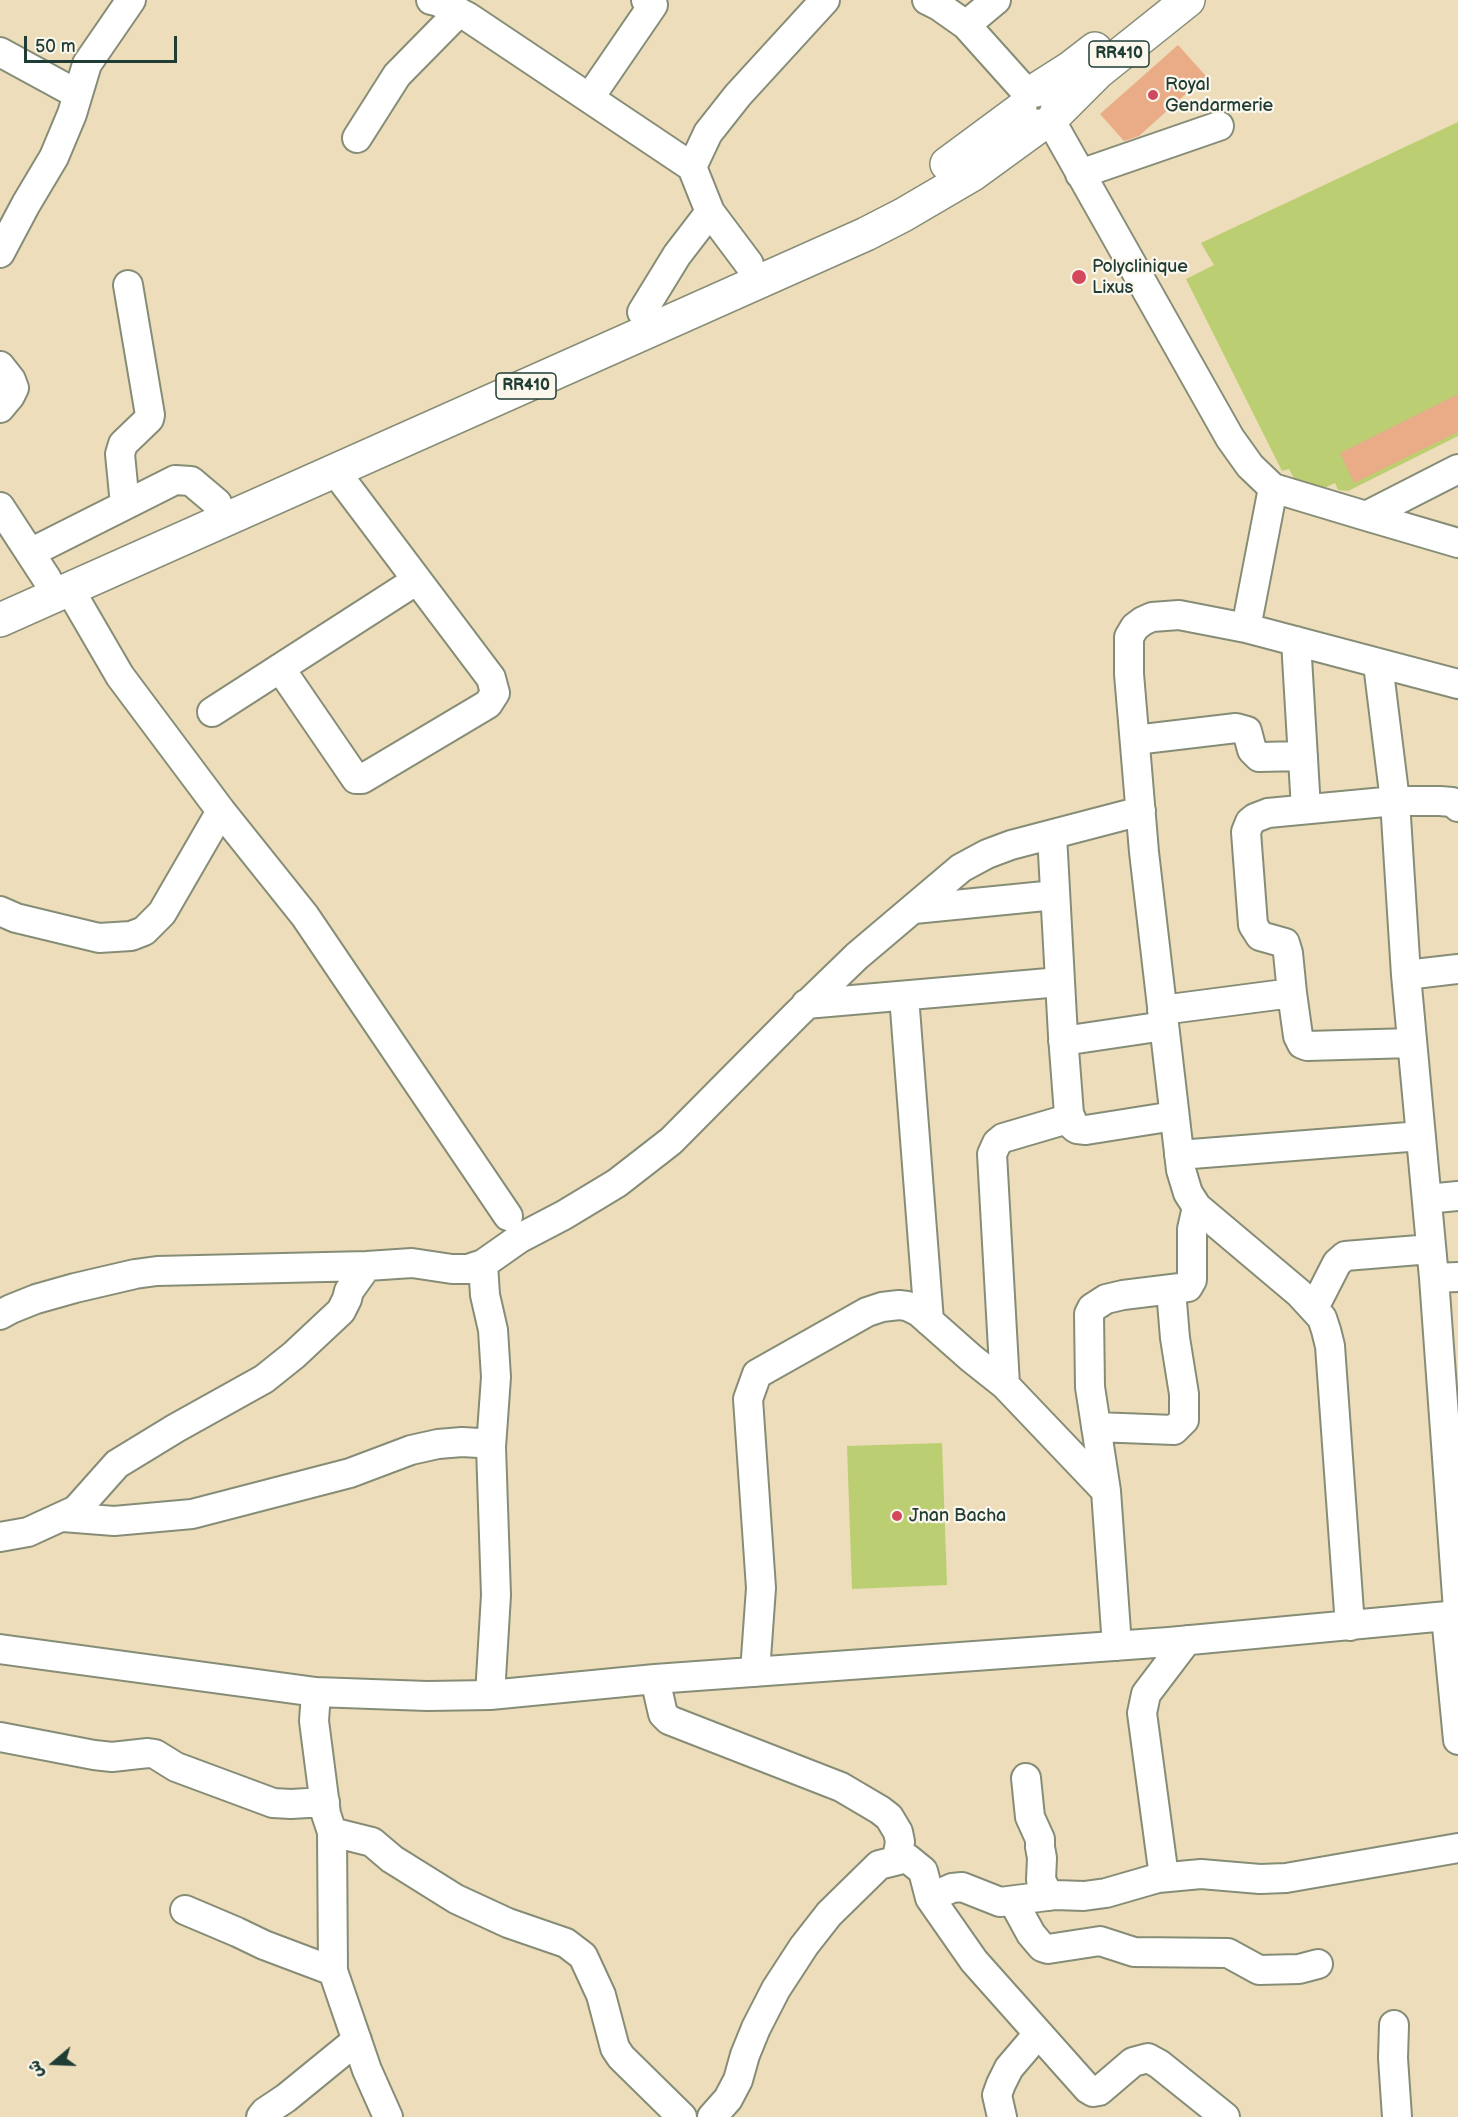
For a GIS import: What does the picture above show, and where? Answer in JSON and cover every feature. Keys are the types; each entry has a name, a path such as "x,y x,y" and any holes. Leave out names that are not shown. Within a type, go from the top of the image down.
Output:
{"highway":[{"name":"RR410","path":"0,620 48,574 335,471 866,234 903,215 973,174 1085,58 1154,0"},
{"name":"RR410","path":"0,600 48,574 217,503 856,216 899,194 1098,72 1188,0"}],"street":[{"path":"0,253 54,157 72,114 87,64 131,0"},
{"path":"431,0 459,12 692,166 710,212 749,264"},
{"path":"692,166 708,133 738,95 825,0"},
{"path":"927,0 966,25 1038,109 1080,174 1230,438 1250,465 1273,488 1458,543"},
{"path":"966,25 996,0"},
{"path":"590,97 652,2"},
{"path":"357,138 397,75 459,12"},
{"path":"0,52 77,94"},
{"path":"1080,174 1219,126"},
{"path":"642,312 677,255 710,212"},
{"path":"125,505 120,454 123,444 149,419 150,415 128,285"},
{"path":"0,366 14,388 0,408"},
{"path":"1366,516 1458,469"},
{"path":"280,668 356,779 362,779 488,704 495,693 491,678 335,471"},
{"path":"48,574 125,505 175,480 191,481 217,503"},
{"path":"1246,627 1273,488"},
{"path":"0,507 120,676 221,811 305,915 508,1216"},
{"path":"212,712 417,580"},
{"path":"1350,1626 1330,1346 1322,1318 1299,1293 1197,1207 1188,1194 1179,1155 1141,811 1128,651 1130,637 1135,627 1152,617 1179,615 1246,627 1458,684"},
{"path":"1296,641 1306,809"},
{"path":"1378,664 1395,801 1406,975 1431,1249 1446,1277 1458,1740"},
{"path":"1135,740 1236,728 1244,729 1249,734 1251,750 1256,756 1263,758 1303,756"},
{"path":"1412,1043 1307,1046 1302,1044 1298,1036 1285,943 1260,936 1253,926 1246,832 1250,822 1260,815 1306,809 1395,801 1452,802 1458,807"},
{"path":"0,911 16,918 99,938 123,938 144,931 162,913 221,811"},
{"path":"0,1315 36,1299 75,1288 157,1271 412,1263 468,1269 483,1264 520,1238 617,1183 671,1141 806,1004 857,956 961,868 987,854 1011,845 1141,811"},
{"path":"1052,836 1063,1041 1071,1118 1077,1130 1086,1130 1174,1116"},
{"path":"914,909 1055,895"},
{"path":"1406,975 1458,969"},
{"path":"806,1004 1060,982"},
{"path":"1063,1041 1163,1018 1292,993"},
{"path":"904,996 929,1321"},
{"path":"1005,1385 992,1154 997,1143 1003,1138 1071,1118"},
{"path":"1179,1155 1421,1136"},
{"path":"1427,1200 1458,1196"},
{"path":"1117,1646 1106,1491 1090,1387 1089,1314 1092,1308 1106,1299 1123,1295 1184,1289 1191,1284 1191,1229 1197,1207"},
{"path":"1314,1308 1337,1263 1345,1256 1431,1249"},
{"path":"483,1264 496,1377 491,1448 496,1595 490,1695"},
{"path":"0,1537 28,1532 76,1510 117,1464 264,1379 294,1355 341,1311 349,1291 367,1266"},
{"path":"0,1292 75,1288"},
{"path":"1096,1427 1174,1430 1184,1420 1184,1394 1174,1338 1171,1290"},
{"path":"755,1672 761,1588 748,1399 757,1374 867,1312 882,1307 908,1306 919,1311 994,1378 1005,1385 1106,1491"},
{"path":"63,1517 114,1521 192,1514 350,1473 411,1450 438,1444 479,1443 491,1448"},
{"path":"0,1649 316,1692 490,1695 655,1679 1117,1646 1350,1626 1454,1614"},
{"path":"1164,1877 1143,1713 1146,1694 1187,1640"},
{"path":"655,1679 663,1714 675,1724 842,1787 890,1817 898,1832 900,1842 897,1859"},
{"path":"316,1692 314,1721 325,1802 332,1832 333,1971 367,2070 388,2117"},
{"path":"0,1737 112,1757 155,1754 176,1767 273,1803 325,1802"},
{"path":"1026,1778 1030,1817 1040,1839 1041,1880 1048,1896"},
{"path":"332,1832 372,1842 392,1859 467,1904 508,1923 566,1943 583,1956 601,1995 615,2048 621,2057 682,2117"},
{"path":"930,1898 952,1888 962,1887 1000,1902 1048,1896 1084,1896 1106,1893 1164,1877 1201,1874 1260,1879 1286,1878 1458,1848"},
{"path":"712,2117 728,2099 771,1998 804,1947 830,1914 879,1865 907,1858 923,1871 930,1898 974,1962 1082,2085 1093,2092 1099,2091 1133,2062 1148,2058 1159,2064 1225,2117"},
{"path":"1013,1901 1031,1934 1042,1947 1048,1949 1100,1941 1134,1952 1228,1953 1259,1970 1299,1969 1318,1964"},
{"path":"185,1910 264,1946 333,1971"},
{"path":"1394,2025 1393,2058 1397,2117"},
{"path":"1002,2117 998,2095 1001,2084 1009,2068 1038,2034"},
{"path":"261,2117 357,2040"}],"green space":[{"path":"1458,122 1458,436 1348,491 1338,490 1335,483 1318,491 1297,484 1289,469 1282,471 1186,279 1214,265 1201,243"},
{"name":"Jnan Bacha","path":"942,1443 947,1585 852,1589 847,1446"}],"building":[{"name":"Royal Gendarmerie","path":"1178,45 1206,76 1139,136 1124,141 1100,114"},
{"path":"1458,394 1458,432 1354,483 1340,453"}],"place":[{"name":"Royal Gendarmerie","path":"1153,95"},
{"name":"Polyclinique Lixus","path":"1079,277"},
{"name":"Jnan Bacha","path":"897,1516"}]}
